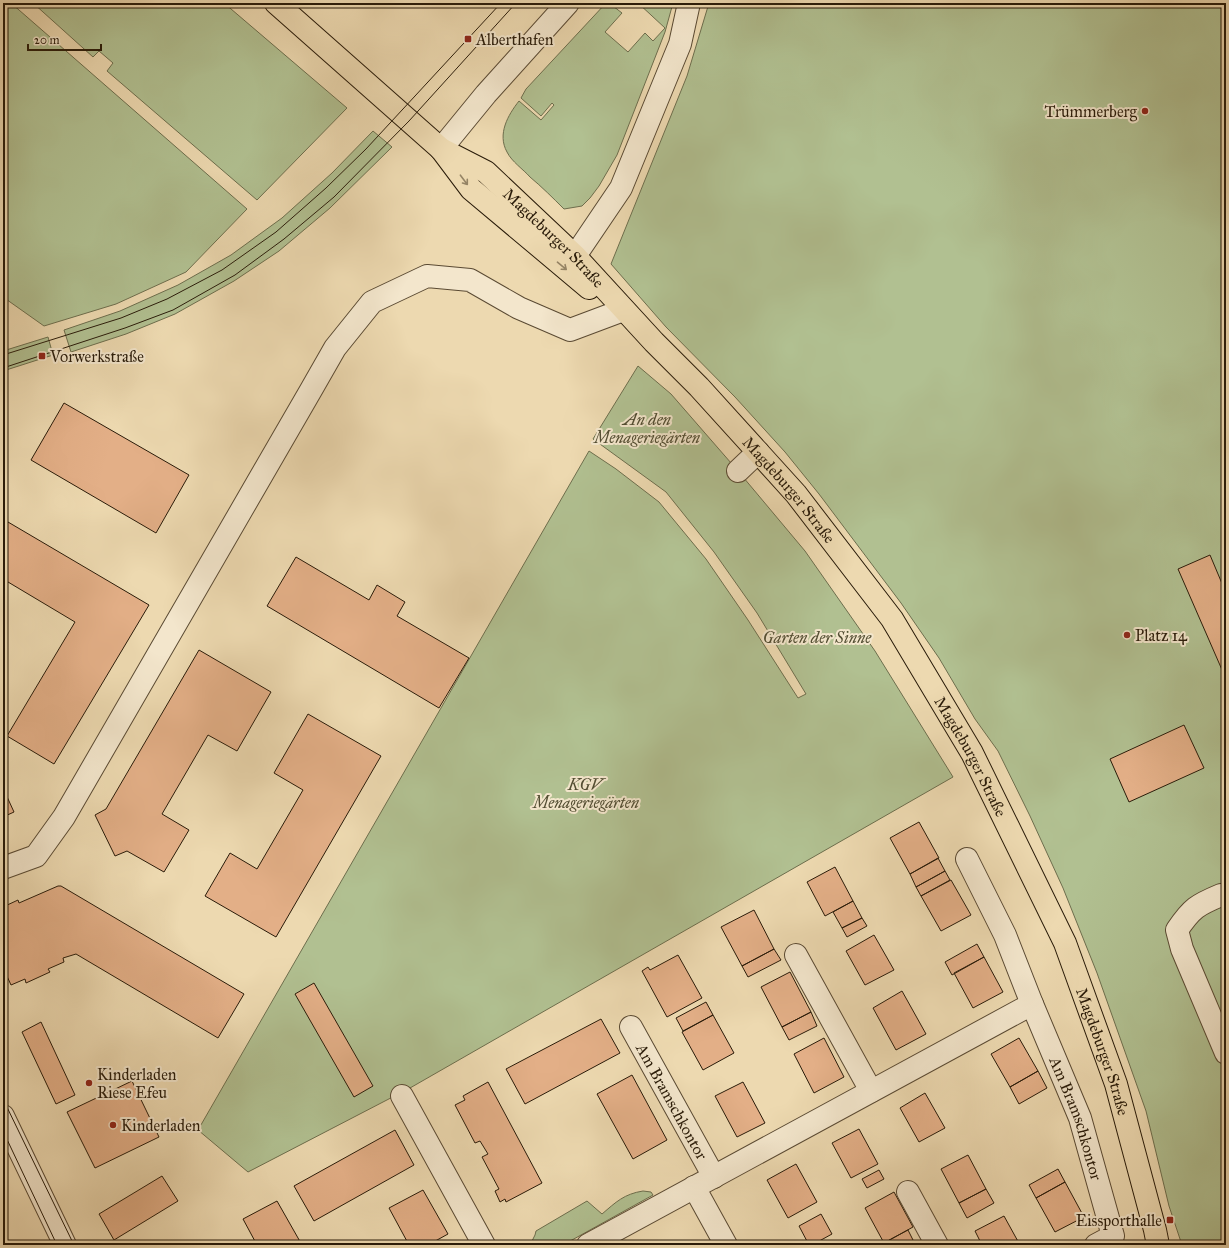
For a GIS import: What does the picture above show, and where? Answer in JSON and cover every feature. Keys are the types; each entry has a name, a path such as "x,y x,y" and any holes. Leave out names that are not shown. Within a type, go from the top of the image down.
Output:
{"main road":[{"name":"Magdeburger Straße","path":"276,3 441,149 471,189 654,342"},
{"name":"Magdeburger Straße","path":"441,149 486,172 575,256 654,342 699,387 796,494 892,619 972,753 1066,943 1116,1084 1158,1245"}],"street":[{"path":"441,149 500,79 568,3"},
{"path":"575,256 621,188 680,44 690,3"},
{"path":"3,868 36,856 64,817 335,348 372,302 427,276 470,280 519,308 570,330 618,312"},
{"path":"738,471 758,452"},
{"name":"Am Bramschkontor","path":"967,859 1005,935 1080,1118 1108,1242"},
{"path":"1224,898 1203,903 1189,912 1177,930 1182,949 1226,1053"},
{"path":"796,955 871,1091"},
{"name":"Am Bramschkontor","path":"588,1245 1032,1004"},
{"name":"Am Bramschkontor","path":"631,1027 714,1177"},
{"path":"402,1096 484,1245"},
{"path":"3,1116 64,1245"},
{"path":"694,1188 726,1245"},
{"path":"908,1192 937,1245"}],"green space":[{"path":"3,3 11,3 247,209 186,272 116,304 44,326 3,297"},
{"path":"33,3 224,3 347,108 257,200 107,71 113,63 99,51 93,57"},
{"path":"606,3 609,3 622,13 605,32 628,52 645,33 653,41 665,28 638,3 673,3 665,32 617,155 599,186 590,198 582,206 564,209 512,159 507,152 503,138 505,125 511,112 519,101 541,120 554,105 552,103 541,116 521,98 526,89"},
{"path":"709,3 1226,3 1226,1245 1182,1245 1169,1206 1146,1111 1097,973 1063,888 998,751 975,719 939,658 901,603 819,494 785,452 735,397 666,327 611,264 687,76"},
{"path":"373,131 392,147 330,208 279,251 234,281 175,314 126,334 71,352 64,330 120,311 178,285 231,255 282,218 332,173"},
{"path":"48,337 53,355 3,371 3,351"},
{"name":"KGV Menageriegärten","path":"638,366 671,394 805,551 875,651 953,777 410,1088 248,1172 198,1130 589,451 616,469 659,502 706,559 748,620 798,698 806,694 757,613 714,552 666,492 593,439"},
{"path":"643,1191 651,1192 653,1195 563,1245 530,1245 536,1231 587,1201 602,1214 625,1196"}],"building":[{"path":"64,403 189,475 156,533 31,460"},
{"path":"7,434 3,452 3,435"},
{"path":"8,522 149,605 54,764 7,736 75,622 3,579 3,530"},
{"path":"1210,555 1226,593 1226,679 1178,569"},
{"path":"296,557 369,600 377,585 405,602 397,616 469,658 439,708 267,606"},
{"path":"199,650 271,692 237,751 208,735 162,814 189,830 164,872 127,851 115,856 95,815 106,809"},
{"path":"308,714 381,756 276,937 205,896 230,853 257,869 303,790 274,773"},
{"path":"1184,725 1204,768 1129,802 1110,759"},
{"path":"3,788 14,812 3,817"},
{"path":"919,822 939,858 910,874 890,838"},
{"path":"938,858 945,871 916,887 910,874"},
{"path":"835,867 853,901 825,916 807,882"},
{"path":"945,871 950,880 921,896 916,887"},
{"path":"951,880 971,915 941,931 921,896"},
{"path":"61,886 244,994 218,1038 76,954 63,958 64,962 48,969 50,972 26,983 25,979 11,985 6,974 3,976 3,907 18,900 19,903"},
{"path":"853,901 862,918 842,928 833,912"},
{"path":"754,910 774,949 742,966 721,927"},
{"path":"862,918 867,926 847,937 842,928"},
{"path":"874,935 894,970 865,985 846,951"},
{"path":"977,944 984,957 952,975 945,962"},
{"path":"774,949 781,960 748,977 742,966"},
{"path":"678,955 702,998 667,1017 642,971 648,967 650,970"},
{"path":"984,957 1003,992 973,1008 954,973"},
{"path":"790,972 811,1012 782,1027 761,987"},
{"path":"314,983 373,1086 354,1097 295,994"},
{"path":"902,991 926,1034 896,1050 873,1008"},
{"path":"706,1002 713,1015 683,1031 676,1018"},
{"path":"811,1012 817,1026 789,1040 782,1027"},
{"path":"713,1015 734,1053 703,1070 682,1032"},
{"path":"601,1019 620,1053 525,1104 506,1069"},
{"path":"41,1022 75,1095 56,1104 22,1032"},
{"path":"824,1038 844,1077 814,1093 794,1054"},
{"path":"1019,1038 1038,1071 1010,1087 991,1054"},
{"path":"1038,1071 1047,1088 1019,1104 1010,1087"},
{"path":"632,1075 667,1140 633,1159 597,1094"},
{"name":"Kinderladen","path":"132,1081 159,1137 95,1168 67,1112"},
{"path":"488,1082 542,1183 506,1202 505,1199 500,1202 495,1191 499,1189 482,1157 488,1154 480,1141 475,1143 455,1105 465,1100 463,1096"},
{"path":"743,1082 765,1123 737,1137 715,1096"},
{"path":"925,1093 945,1128 919,1142 900,1108"},
{"path":"859,1129 878,1164 851,1178 832,1143"},
{"path":"395,1130 414,1165 314,1221 294,1186"},
{"path":"968,1155 986,1189 959,1203 941,1169"},
{"path":"796,1164 817,1202 788,1218 767,1180"},
{"path":"1058,1169 1065,1182 1036,1198 1029,1185"},
{"path":"879,1170 884,1179 867,1188 862,1179"},
{"path":"162,1176 178,1201 114,1240 99,1214"},
{"path":"1065,1182 1084,1217 1055,1232 1036,1198"},
{"path":"986,1189 994,1203 967,1218 959,1203"},
{"path":"423,1190 448,1234 428,1245 409,1245 389,1208"},
{"path":"894,1192 913,1227 884,1243 865,1208"},
{"path":"277,1201 302,1245 257,1245 243,1219"},
{"path":"821,1214 832,1234 812,1245 809,1245 799,1226"},
{"path":"1004,1216 1020,1245 982,1245 975,1231"},
{"path":"908,1230 914,1242 908,1245 880,1245"},
{"path":"837,1241 839,1245 829,1245"}],"tram line":[{"path":"3,355 121,318 167,299 222,270 276,232 326,188 366,149 501,3"},
{"path":"3,368 125,328 173,310 235,275 284,239 334,197 409,121 516,3"},
{"path":"3,1099 74,1245"},
{"path":"3,1131 57,1245"}],"place":[{"name":"Alberthafen","path":"468,39"},
{"name":"Trümmerberg","path":"1145,111"},
{"name":"Vorwerkstraße","path":"42,356"},
{"name":"Platz 14","path":"1127,635"},
{"name":"Kinderladen Riese Efeu","path":"89,1083"},
{"name":"Kinderladen","path":"113,1125"},
{"name":"Eissporthalle","path":"1170,1220"}],"park label":[{"name":"An den Menageriegärten","path":"647,428"},
{"name":"Garten der Sinne","path":"817,637"}]}
